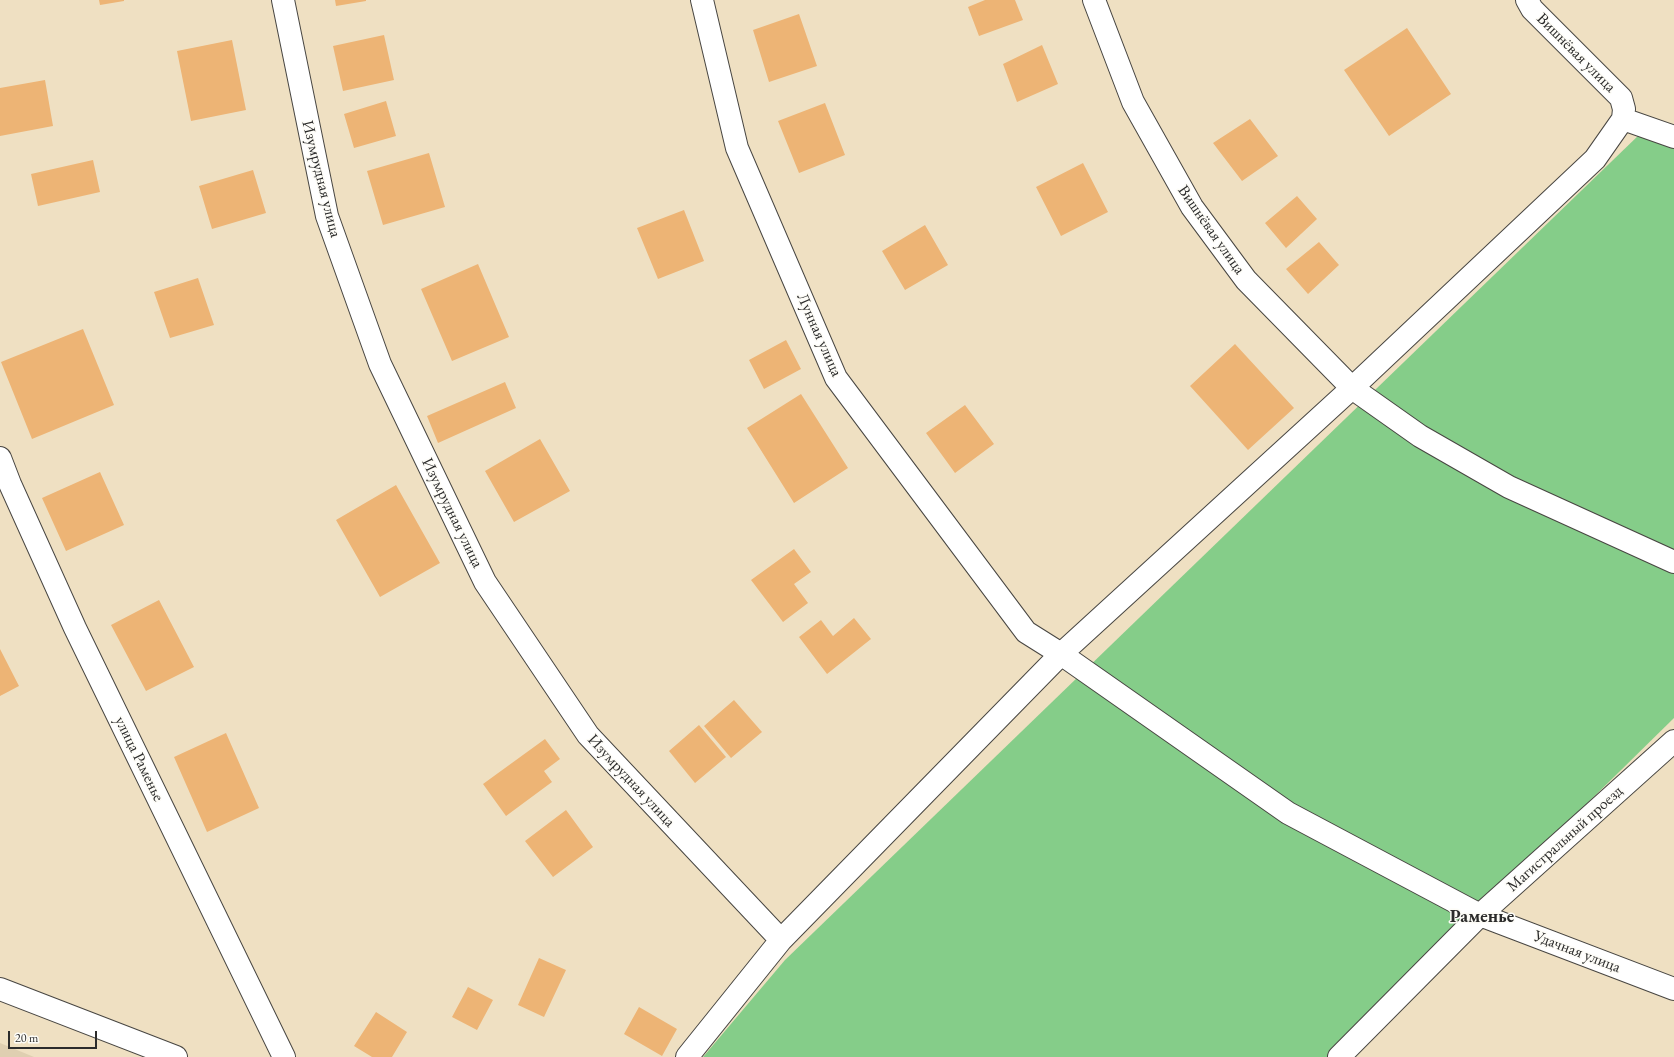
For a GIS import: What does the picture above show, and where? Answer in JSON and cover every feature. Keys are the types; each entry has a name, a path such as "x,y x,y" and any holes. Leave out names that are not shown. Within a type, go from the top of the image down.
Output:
{"street":[{"name":"Изумрудная улица","path":"283,0 327,216 380,364 485,582 588,736 781,940"},
{"name":"Лунная улица","path":"702,0 737,148 836,378 1026,632 1061,654 1288,813 1480,915"},
{"name":"Вишнёвая улица","path":"1094,0 1134,102 1192,207 1246,280 1352,388 1420,436 1509,487 1674,562"},
{"name":"Вишнёвая улица","path":"1532,3 1621,98 1624,109 1622,119"},
{"path":"687,1057 781,940 1061,654 1352,388 1596,159 1622,119 1674,137"},
{"name":"улица Раменье","path":"0,458 10,484 75,628 284,1057"},
{"name":"Магистральный проезд","path":"1339,1057 1480,915 1674,741"},
{"name":"Удачная улица","path":"1480,915 1674,990"},
{"path":"0,989 176,1057"}],"shaded area":[{"path":"0,1043 34,1057 0,1057"}],"green space":[{"path":"1641,133 1674,147 1674,718 1329,1057 703,1057 785,960"}],"building":[{"path":"99,0 124,0 124,1 100,5"},
{"path":"335,0 366,0 366,1 336,6"},
{"path":"985,0 1015,0 1023,20 979,36 968,7"},
{"path":"799,14 817,66 769,82 753,30"},
{"path":"1407,28 1451,94 1389,136 1344,70"},
{"path":"384,35 394,80 343,91 333,46"},
{"path":"232,40 246,110 191,121 177,51"},
{"path":"1042,45 1058,84 1017,102 1003,64"},
{"path":"45,80 53,126 0,136 0,88"},
{"path":"386,101 396,136 354,148 344,114"},
{"path":"825,103 845,155 799,173 778,121"},
{"path":"1250,119 1278,156 1242,181 1213,143"},
{"path":"429,153 445,207 383,225 367,171"},
{"path":"93,160 100,192 38,206 31,174"},
{"path":"1083,163 1108,212 1061,236 1036,187"},
{"path":"253,170 266,213 212,229 199,186"},
{"path":"1297,196 1317,219 1286,248 1265,223"},
{"path":"684,210 704,261 658,279 637,228"},
{"path":"925,225 948,265 905,290 882,251"},
{"path":"1319,242 1339,265 1308,294 1286,269"},
{"path":"478,264 509,337 452,361 421,289"},
{"path":"198,278 214,325 170,338 154,292"},
{"path":"83,329 114,405 32,439 1,362"},
{"path":"786,340 801,369 764,389 749,360"},
{"path":"1235,344 1294,408 1248,450 1190,386"},
{"path":"505,382 516,408 438,443 427,416"},
{"path":"801,394 848,468 794,503 747,428"},
{"path":"965,405 994,444 955,473 926,433"},
{"path":"540,439 570,491 514,522 485,471"},
{"path":"100,472 124,525 66,551 42,498"},
{"path":"396,485 440,563 380,597 336,520"},
{"path":"794,549 811,572 794,584 808,603 783,622 751,580"},
{"path":"159,600 194,667 146,691 111,625"},
{"path":"854,618 871,639 827,674 799,637 821,620 833,636"},
{"path":"0,649 19,686 0,696"},
{"path":"734,700 762,732 731,758 704,726"},
{"path":"699,725 726,757 695,783 669,751"},
{"path":"226,733 259,808 207,832 174,757"},
{"path":"545,739 560,759 544,771 552,782 506,816 483,784"},
{"path":"566,810 593,847 553,877 525,841"},
{"path":"539,958 566,970 544,1017 518,1005"},
{"path":"468,987 493,1000 477,1030 452,1017"},
{"path":"639,1007 677,1029 662,1056 624,1034"},
{"path":"376,1012 407,1032 392,1057 372,1057 354,1046"}],"district":[{"name":"Раменье","path":"1482,917"}]}
